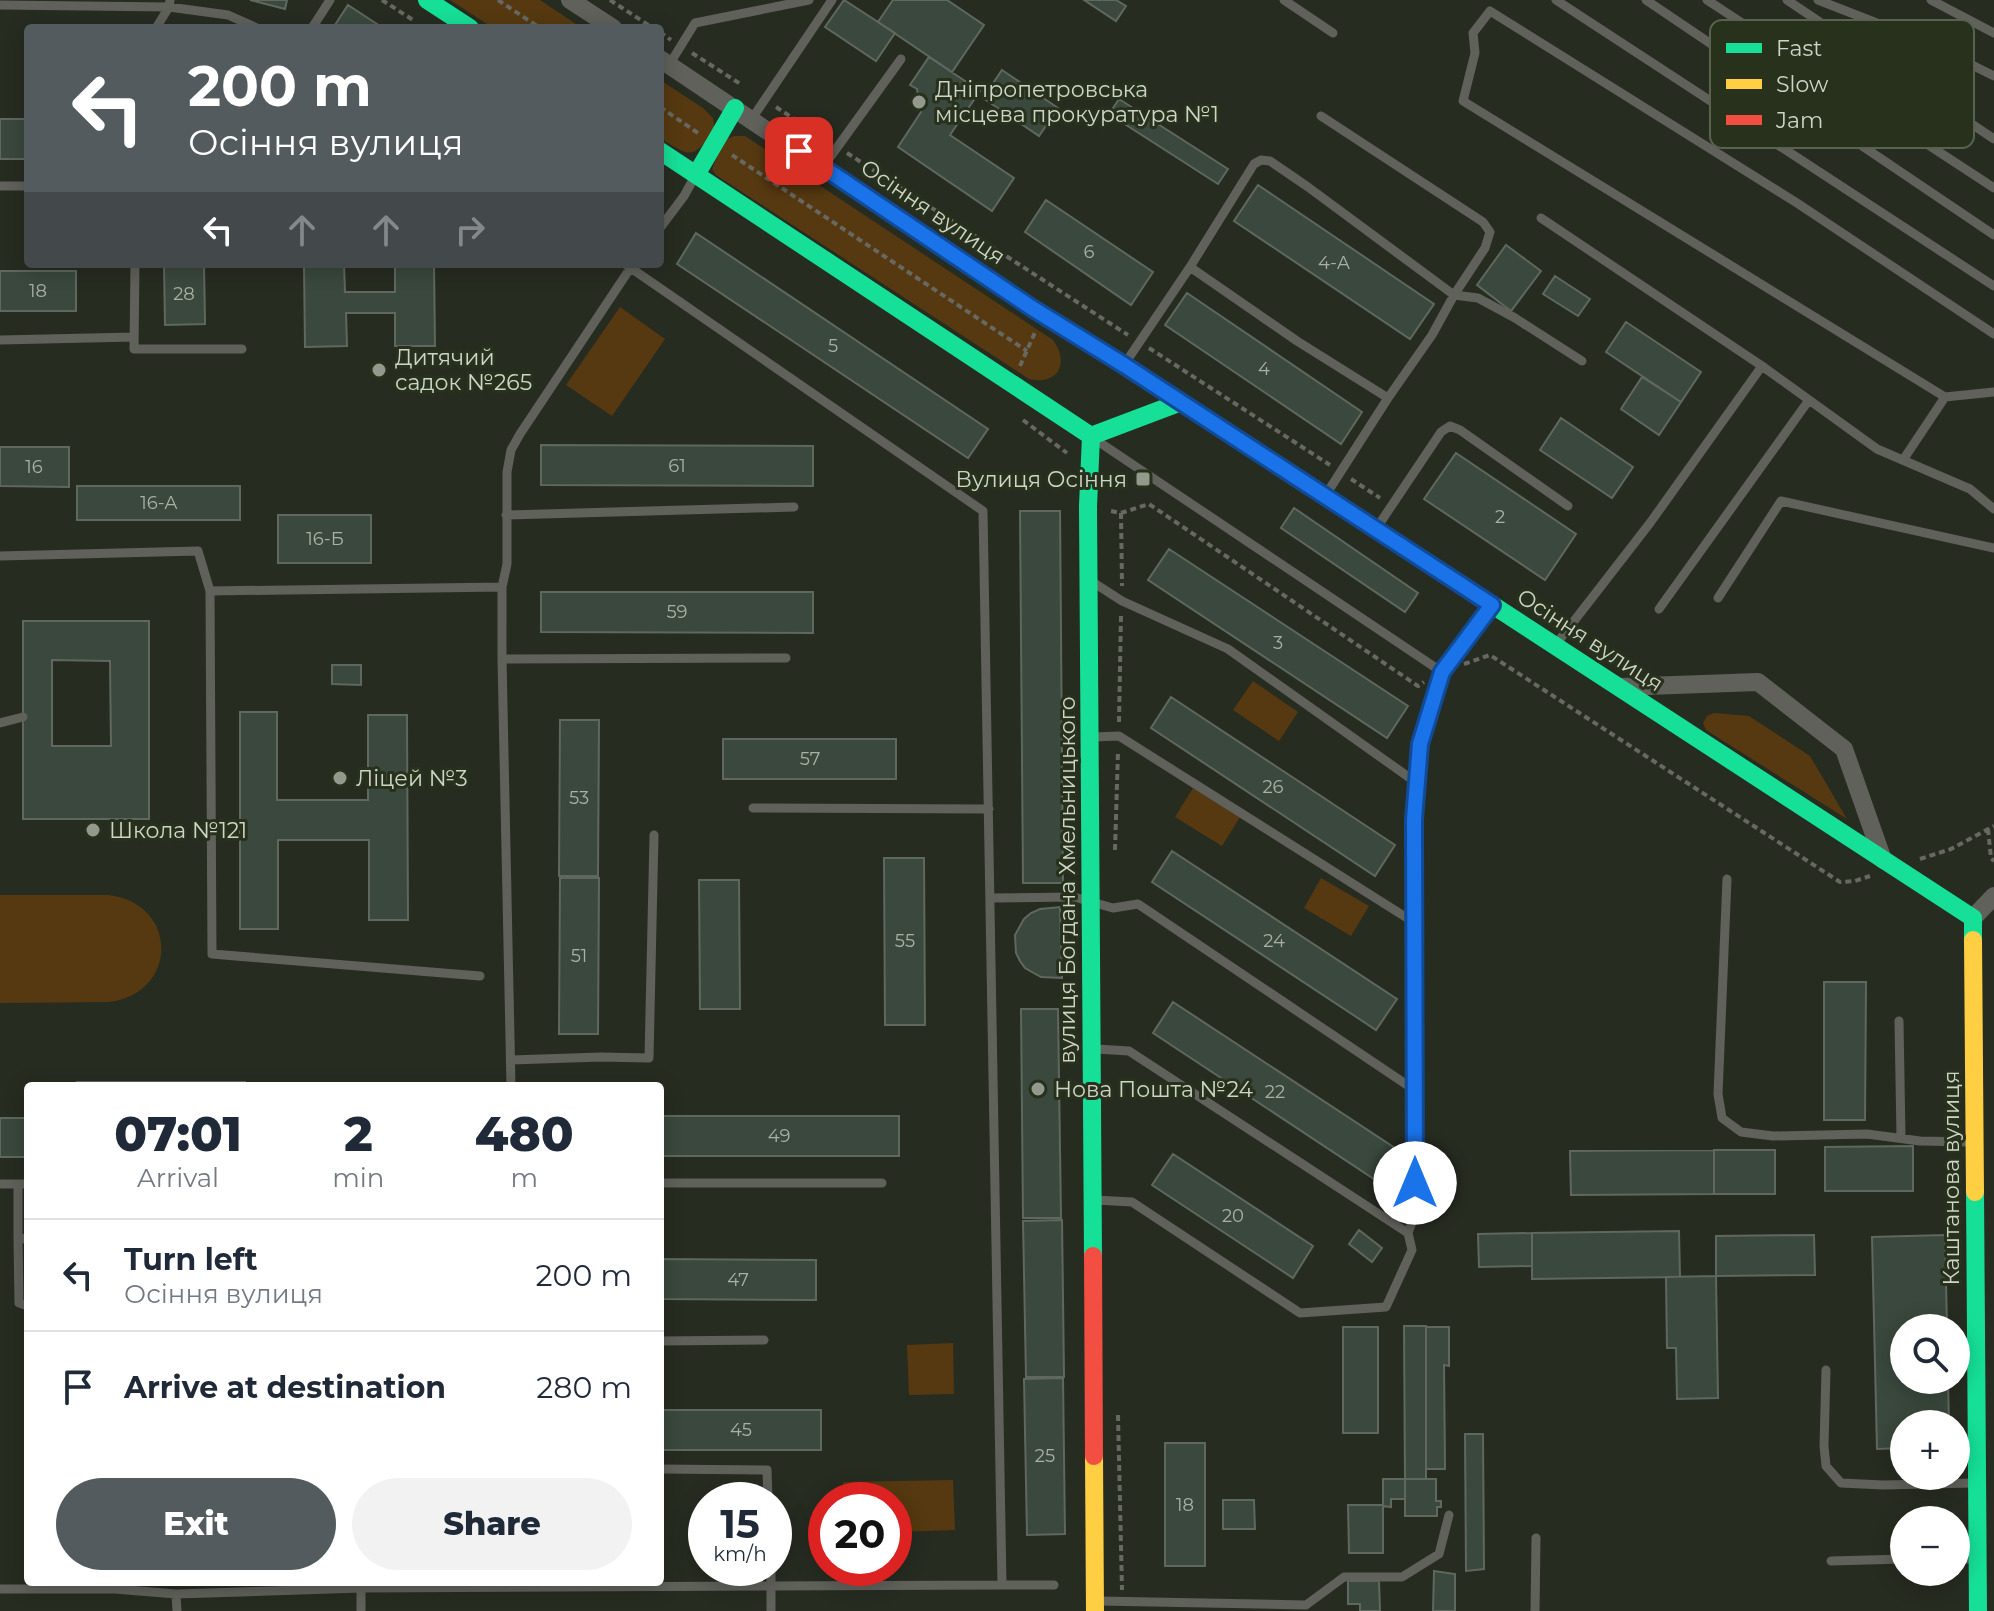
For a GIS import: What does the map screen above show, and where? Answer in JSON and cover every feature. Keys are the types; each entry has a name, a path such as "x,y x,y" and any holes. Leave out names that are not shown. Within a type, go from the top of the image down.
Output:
{"street":[{"path":"427,0 464,24"},
{"path":"570,0 607,24"},
{"name":"Осіння вулиця","path":"665,62 1043,314 1973,918"},
{"path":"696,175 735,108"},
{"path":"664,154 1091,436 1181,402"},
{"name":"вулиця Богдана Хмельницького","path":"1091,436 1088,506 1095,1606"},
{"path":"1618,687 1758,682 1844,749 1888,863"},
{"path":"1973,918 1994,896"},
{"name":"Каштанова вулиця","path":"1973,918 1978,1611"}],"lane":[{"path":"315,24 330,0"},
{"path":"665,62 681,46 695,23 809,0"},
{"path":"751,120 832,0"},
{"path":"1284,0 1333,33"},
{"path":"1556,0 1710,101"},
{"path":"1646,0 1710,43"},
{"path":"1707,0 1738,20"},
{"path":"1787,0 1817,20"},
{"path":"1818,0 1869,20"},
{"path":"1931,0 1969,20"},
{"path":"0,5 170,3 228,15 248,24"},
{"path":"158,24 170,3"},
{"path":"1994,334 1797,203 1490,11 1473,33 1475,53 1463,101 1945,397 1994,392"},
{"path":"1974,23 1994,33"},
{"path":"823,167 901,59"},
{"path":"1974,66 1994,76"},
{"path":"1321,116 1483,222 1490,232 1485,248 1432,335 1325,496"},
{"path":"1974,126 1994,139"},
{"path":"1783,148 1994,286"},
{"path":"1865,148 1994,235"},
{"path":"1933,148 1994,188"},
{"path":"1124,365 1254,164 1261,160 1270,161 1308,187 1454,295 1478,298 1582,361"},
{"path":"664,223 696,175"},
{"path":"0,186 24,186"},
{"path":"1541,218 1762,366 1877,449 1970,489 1994,509"},
{"path":"1190,267 1297,341 1388,398"},
{"path":"135,268 134,349 242,349"},
{"path":"511,1082 502,659 502,587 507,564 507,472 511,450 627,268"},
{"path":"633,268 983,511 1002,1585"},
{"path":"0,340 134,337"},
{"path":"1554,646 1650,523 1762,366"},
{"path":"1903,460 1945,397"},
{"path":"1659,609 1809,400"},
{"path":"1376,529 1441,432 1450,426 1568,506"},
{"path":"1091,436 1442,672"},
{"path":"1718,598 1781,501 1994,548"},
{"path":"506,515 794,507"},
{"path":"0,556 198,551 210,591 212,954 480,976"},
{"path":"1089,579 1122,601 1228,649 1417,783"},
{"path":"210,591 502,587"},
{"path":"1091,1199 1132,1202 1300,1313 1386,1307 1412,1250 1408,1233 1415,1214 1414,819 1420,744 1442,672 1492,605"},
{"path":"502,659 786,658"},
{"path":"0,723 23,717"},
{"path":"1090,737 1119,736 1415,923"},
{"path":"753,808 989,809"},
{"path":"511,1060 649,1058 654,835"},
{"path":"1727,879 1718,1094 1722,1118 1741,1132 1773,1136 1867,1134 1920,1141 1975,1142"},
{"path":"990,898 1074,897 1113,908 1138,904 1416,1091"},
{"path":"1899,1021 1901,1137"},
{"path":"1092,1049 1129,1051 1408,1233"},
{"path":"664,1183 882,1183"},
{"path":"0,1184 23,1184 19,1303 24,1305"},
{"path":"664,1341 764,1340"},
{"path":"1826,1370 1826,1466 1841,1483 1977,1483"},
{"path":"664,1469 767,1470 767,1482"},
{"path":"1095,1606 1306,1605 1344,1577 1402,1577 1439,1554 1449,1515"},
{"path":"1535,1611 1536,1538"},
{"path":"1831,1561 1890,1559"},
{"path":"1970,1559 1978,1559"},
{"path":"664,1585 688,1585"},
{"path":"792,1586 1054,1585"},
{"path":"0,1589 56,1586 176,1594 437,1586"},
{"path":"771,1611 772,1586"},
{"path":"361,1588 361,1611"},
{"path":"176,1594 177,1611"}],"path":[{"path":"382,0 415,21"},
{"path":"498,0 534,24"},
{"path":"610,0 647,24"},
{"path":"664,35 1392,506"},
{"path":"664,110 1027,351"},
{"path":"1013,384 1043,314"},
{"path":"1014,414 1068,454"},
{"path":"1121,513 1149,504 1418,686 1442,672 1490,655 1840,882 1855,881 1888,863 1951,849 1994,826"},
{"path":"1988,829 1994,861"}],"shaded area":[{"path":"450,0 540,0 576,24 487,24"},
{"path":"664,83 713,118 715,130 701,147 690,152 664,140"},
{"path":"745,136 1053,340 1060,357 1058,371 1047,379 1029,379 716,175 712,169 724,140"},
{"path":"620,307 665,339 612,416 566,385"},
{"path":"1253,681 1298,712 1279,741 1233,710"},
{"path":"1714,713 1749,716 1810,756 1847,819 1706,730 1703,723 1707,716"},
{"path":"1193,788 1240,817 1222,846 1175,817"},
{"path":"1321,878 1369,906 1351,936 1304,908"},
{"path":"0,895 108,895 131,902 148,914 158,930 161,948 158,966 148,983 132,995 109,1002 0,1003"},
{"path":"953,1343 954,1394 909,1395 907,1345"},
{"path":"953,1480 955,1530 912,1531 912,1482 843,1482"}],"building":[{"path":"250,0 287,0 285,9"},
{"path":"844,0 895,33 876,61 825,27"},
{"path":"893,0 947,0 984,25 952,72 878,22"},
{"path":"1084,0 1116,0 1126,6 1116,21"},
{"path":"348,5 377,24 336,24"},
{"path":"929,57 980,91 950,135 1014,178 992,211 898,147 921,112 917,89 910,85"},
{"path":"1002,70 1058,108 1039,136 983,98"},
{"path":"1119,99 1228,169 1218,184 1109,114"},
{"path":"0,119 24,119 24,159 0,159"},
{"path":"1258,185 1434,304 1410,339 1234,221"},
{"path":"1046,200 1153,272 1131,305 1025,232"},
{"path":"696,233 988,429 968,458 677,264"},
{"path":"1506,245 1541,271 1511,311 1477,285"},
{"path":"164,268 204,268 205,324 165,325"},
{"path":"304,268 344,268 345,292 395,292 395,268 434,268 435,346 395,346 395,313 346,313 347,346 305,347"},
{"path":"0,271 76,271 76,311 0,311"},
{"path":"1555,276 1590,299 1578,316 1543,294"},
{"path":"1187,293 1362,412 1341,444 1165,325"},
{"path":"1626,322 1701,372 1681,402 1606,352"},
{"path":"1642,377 1681,402 1659,435 1621,409"},
{"path":"1561,418 1633,467 1612,498 1540,450"},
{"path":"541,445 813,446 813,486 541,485"},
{"path":"0,447 69,447 69,487 0,486"},
{"path":"1456,453 1576,534 1545,580 1424,499"},
{"path":"77,486 240,486 240,520 77,520"},
{"path":"1294,508 1418,593 1405,612 1281,528"},
{"path":"1020,511 1060,511 1063,883 1023,883"},
{"path":"278,515 371,515 371,563 278,563"},
{"path":"1169,549 1408,706 1387,738 1148,580"},
{"path":"541,592 813,592 813,633 541,632"},
{"path":"23,621 149,621 149,819 23,819","holes":["52,660 110,661 111,746 52,746"]},
{"path":"332,665 361,665 361,685 332,684"},
{"path":"1171,697 1395,845 1375,876 1151,728"},
{"path":"240,712 277,712 277,800 368,800 368,715 407,715 408,920 369,920 369,840 278,840 278,929 240,929"},
{"path":"560,720 599,720 598,876 559,876"},
{"path":"723,739 896,739 896,779 723,779"},
{"path":"1172,851 1397,999 1376,1030 1152,882"},
{"path":"884,858 924,858 925,1025 885,1025"},
{"path":"560,878 599,878 598,1034 559,1034"},
{"path":"699,880 739,880 740,1009 700,1009"},
{"path":"1060,907 1062,978 1041,977 1025,968 1020,961 1016,953 1015,935 1031,913"},
{"path":"1824,982 1866,982 1865,1120 1824,1120"},
{"path":"1173,1002 1398,1150 1377,1181 1153,1033"},
{"path":"1021,1009 1058,1009 1061,1218 1023,1218"},
{"path":"664,1116 899,1116 899,1156 664,1156"},
{"path":"0,1118 24,1118 24,1157 0,1157"},
{"path":"1913,1146 1913,1191 1825,1191 1825,1147"},
{"path":"1714,1150 1775,1150 1775,1194 1714,1194"},
{"path":"1714,1150 1714,1194 1571,1195 1570,1151"},
{"path":"1173,1154 1313,1246 1293,1278 1152,1185"},
{"path":"1062,1220 1064,1377 1026,1377 1023,1221"},
{"path":"1359,1230 1382,1248 1372,1262 1349,1244"},
{"path":"1679,1231 1680,1277 1532,1279 1532,1233"},
{"path":"1532,1233 1532,1266 1479,1267 1478,1234"},
{"path":"1814,1235 1815,1275 1716,1276 1716,1236"},
{"path":"1945,1235 1947,1314 1890,1314 1890,1394 1948,1394 1949,1410 1890,1410 1890,1449 1877,1449 1872,1237"},
{"path":"664,1259 816,1260 816,1300 664,1299"},
{"path":"1716,1276 1718,1398 1677,1399 1676,1348 1667,1348 1666,1277"},
{"path":"1404,1326 1426,1326 1426,1479 1405,1479"},
{"path":"1343,1327 1378,1327 1378,1433 1343,1433"},
{"path":"1426,1327 1449,1327 1449,1366 1444,1365 1445,1469 1426,1469"},
{"path":"1063,1378 1065,1534 1027,1535 1024,1379"},
{"path":"664,1410 821,1410 821,1450 664,1450"},
{"path":"1465,1434 1483,1434 1484,1569 1466,1571"},
{"path":"1165,1443 1205,1443 1205,1566 1165,1566"},
{"path":"1383,1479 1405,1479 1405,1499 1391,1499 1391,1507 1383,1506"},
{"path":"1405,1479 1436,1479 1436,1501 1441,1501 1437,1516 1405,1516"},
{"path":"1223,1500 1254,1500 1255,1529 1223,1529"},
{"path":"1348,1505 1383,1505 1383,1553 1349,1553"},
{"path":"1434,1571 1455,1574 1455,1611 1433,1611"},
{"path":"1348,1581 1379,1581 1380,1611 1360,1611 1360,1604 1348,1604"}],"traffic: fast":[{"path":"427,0 464,24"},
{"path":"696,175 735,108"},
{"path":"664,154 1091,436"},
{"path":"1091,436 1181,402 1973,918 1973,940"},
{"path":"1091,436 1088,506 1093,1256"},
{"path":"1975,1192 1978,1611"}],"traffic: slow":[{"path":"1973,940 1975,1192"},
{"path":"1094,1456 1095,1611"}],"traffic: jam":[{"path":"1093,1256 1094,1456"}],"place":[{"name":"Дніпропетровська місцева прокуратура №1","path":"919,102"},
{"name":"Дитячий садок №265","path":"379,370"},
{"name":"Вулиця Осіння","path":"1143,479"},
{"name":"Ліцей №3","path":"340,778"},
{"name":"Школа №121","path":"93,830"},
{"name":"Нова Пошта №24","path":"1038,1089"}],"route":[{"path":"799,151 1032,308 1492,605 1442,672 1420,744 1414,819 1415,1183"}]}
